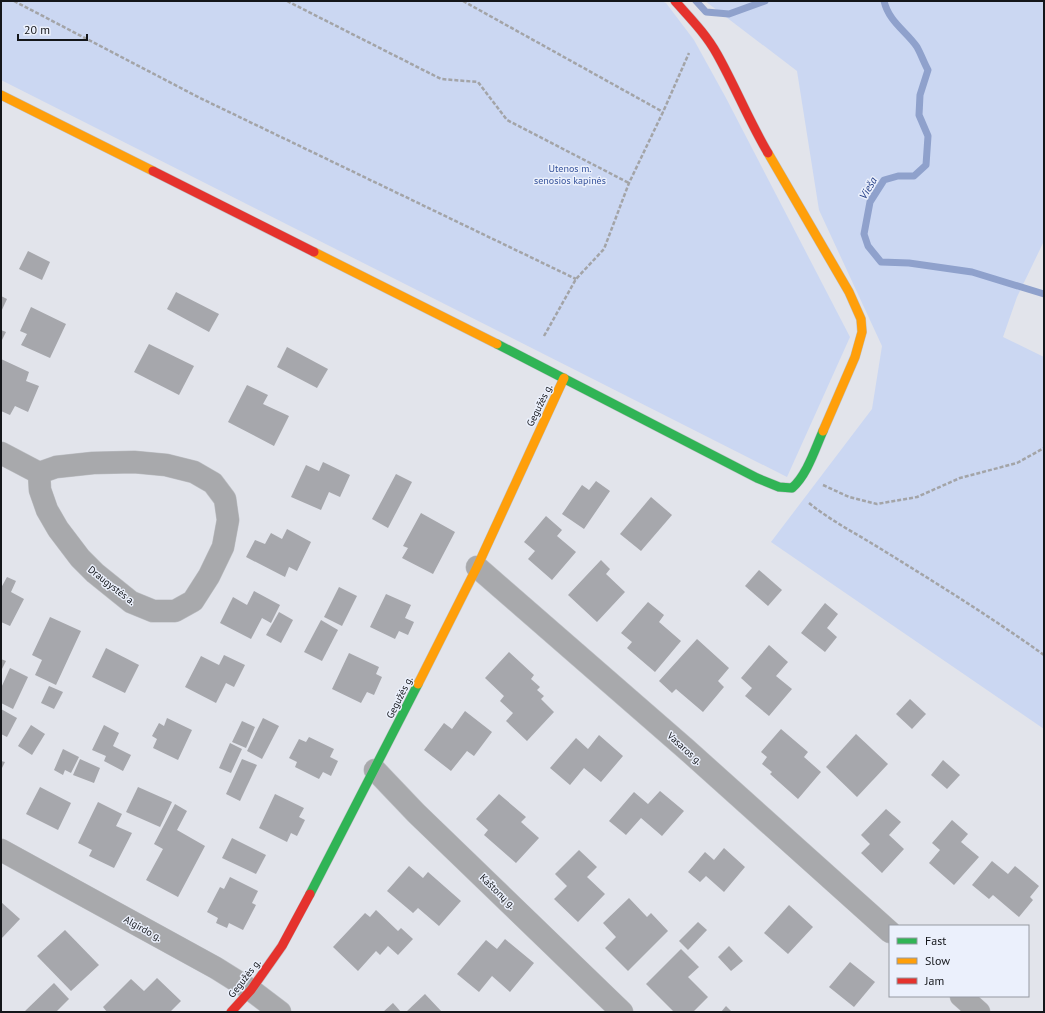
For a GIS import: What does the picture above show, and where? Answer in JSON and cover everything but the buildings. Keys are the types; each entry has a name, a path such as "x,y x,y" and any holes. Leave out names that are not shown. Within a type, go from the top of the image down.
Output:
{"street":[{"path":"1,95 564,378 757,478 779,487 792,488 798,483 803,475 855,357 862,332 861,319 849,292 753,127 717,54 699,27 675,1"},
{"name":"Gegužės g.","path":"231,1012 251,990 282,946 329,859 477,566 564,378"},
{"path":"1,453 39,473"},
{"name":"Draugystės a.","path":"134,462 166,465 194,472 213,483 225,499 228,520 222,547 209,576 193,601 175,611 153,611 131,602 95,573 80,558 58,529 47,510 40,490 39,473 56,467 94,463 134,462"},
{"name":"Vasaros g.","path":"477,566 686,749 889,931"},
{"name":"Kaštonų g.","path":"375,770 422,818 622,1012"},
{"name":"Algirdo g.","path":"1,850 216,968 251,990 280,1012"},
{"path":"962,997 979,1012"}],"path":[{"path":"14,1 200,98 576,279"},
{"path":"287,1 441,79 478,82 507,120 629,183"},
{"path":"463,1 663,112"},
{"path":"544,336 576,279 604,249 629,183 663,112 699,27"},
{"path":"803,475 849,497 877,504 917,497 960,478 1017,463 1044,448"},
{"path":"792,488 821,513 1013,632 1044,654"}],"green space":[{"name":"Utenos m. senosios kapinės","path":"1,1 661,1 666,3 694,40 726,98 850,337 787,477 1,80"},
{"path":"705,1 1044,1 1044,241 1017,297 1003,337 1044,357 1044,729 771,542 872,409 882,346 819,210 797,71"}],"waterway":[{"name":"Vieša","path":"696,1 706,12 729,14 765,1"},
{"name":"Vieša","path":"884,1 886,8 894,21 917,47 928,70 920,95 919,115 928,136 926,165 914,176 898,176 884,180 870,202 864,234 868,246 881,262 909,263 972,272 1044,294"}],"traffic: fast":[{"path":"497,344 757,478 779,487 792,488 797,483 810,461 823,431"},
{"path":"310,894 418,684"}],"traffic: slow":[{"path":"1,95 153,171"},
{"path":"768,153 849,292 861,319 862,332 855,357 823,431"},
{"path":"314,252 497,344"},
{"path":"418,684 477,567 564,378"}],"traffic: jam":[{"path":"675,1 698,26 713,47 768,153"},
{"path":"153,171 314,252"},
{"path":"231,1012 251,990 282,946 310,894"}]}
